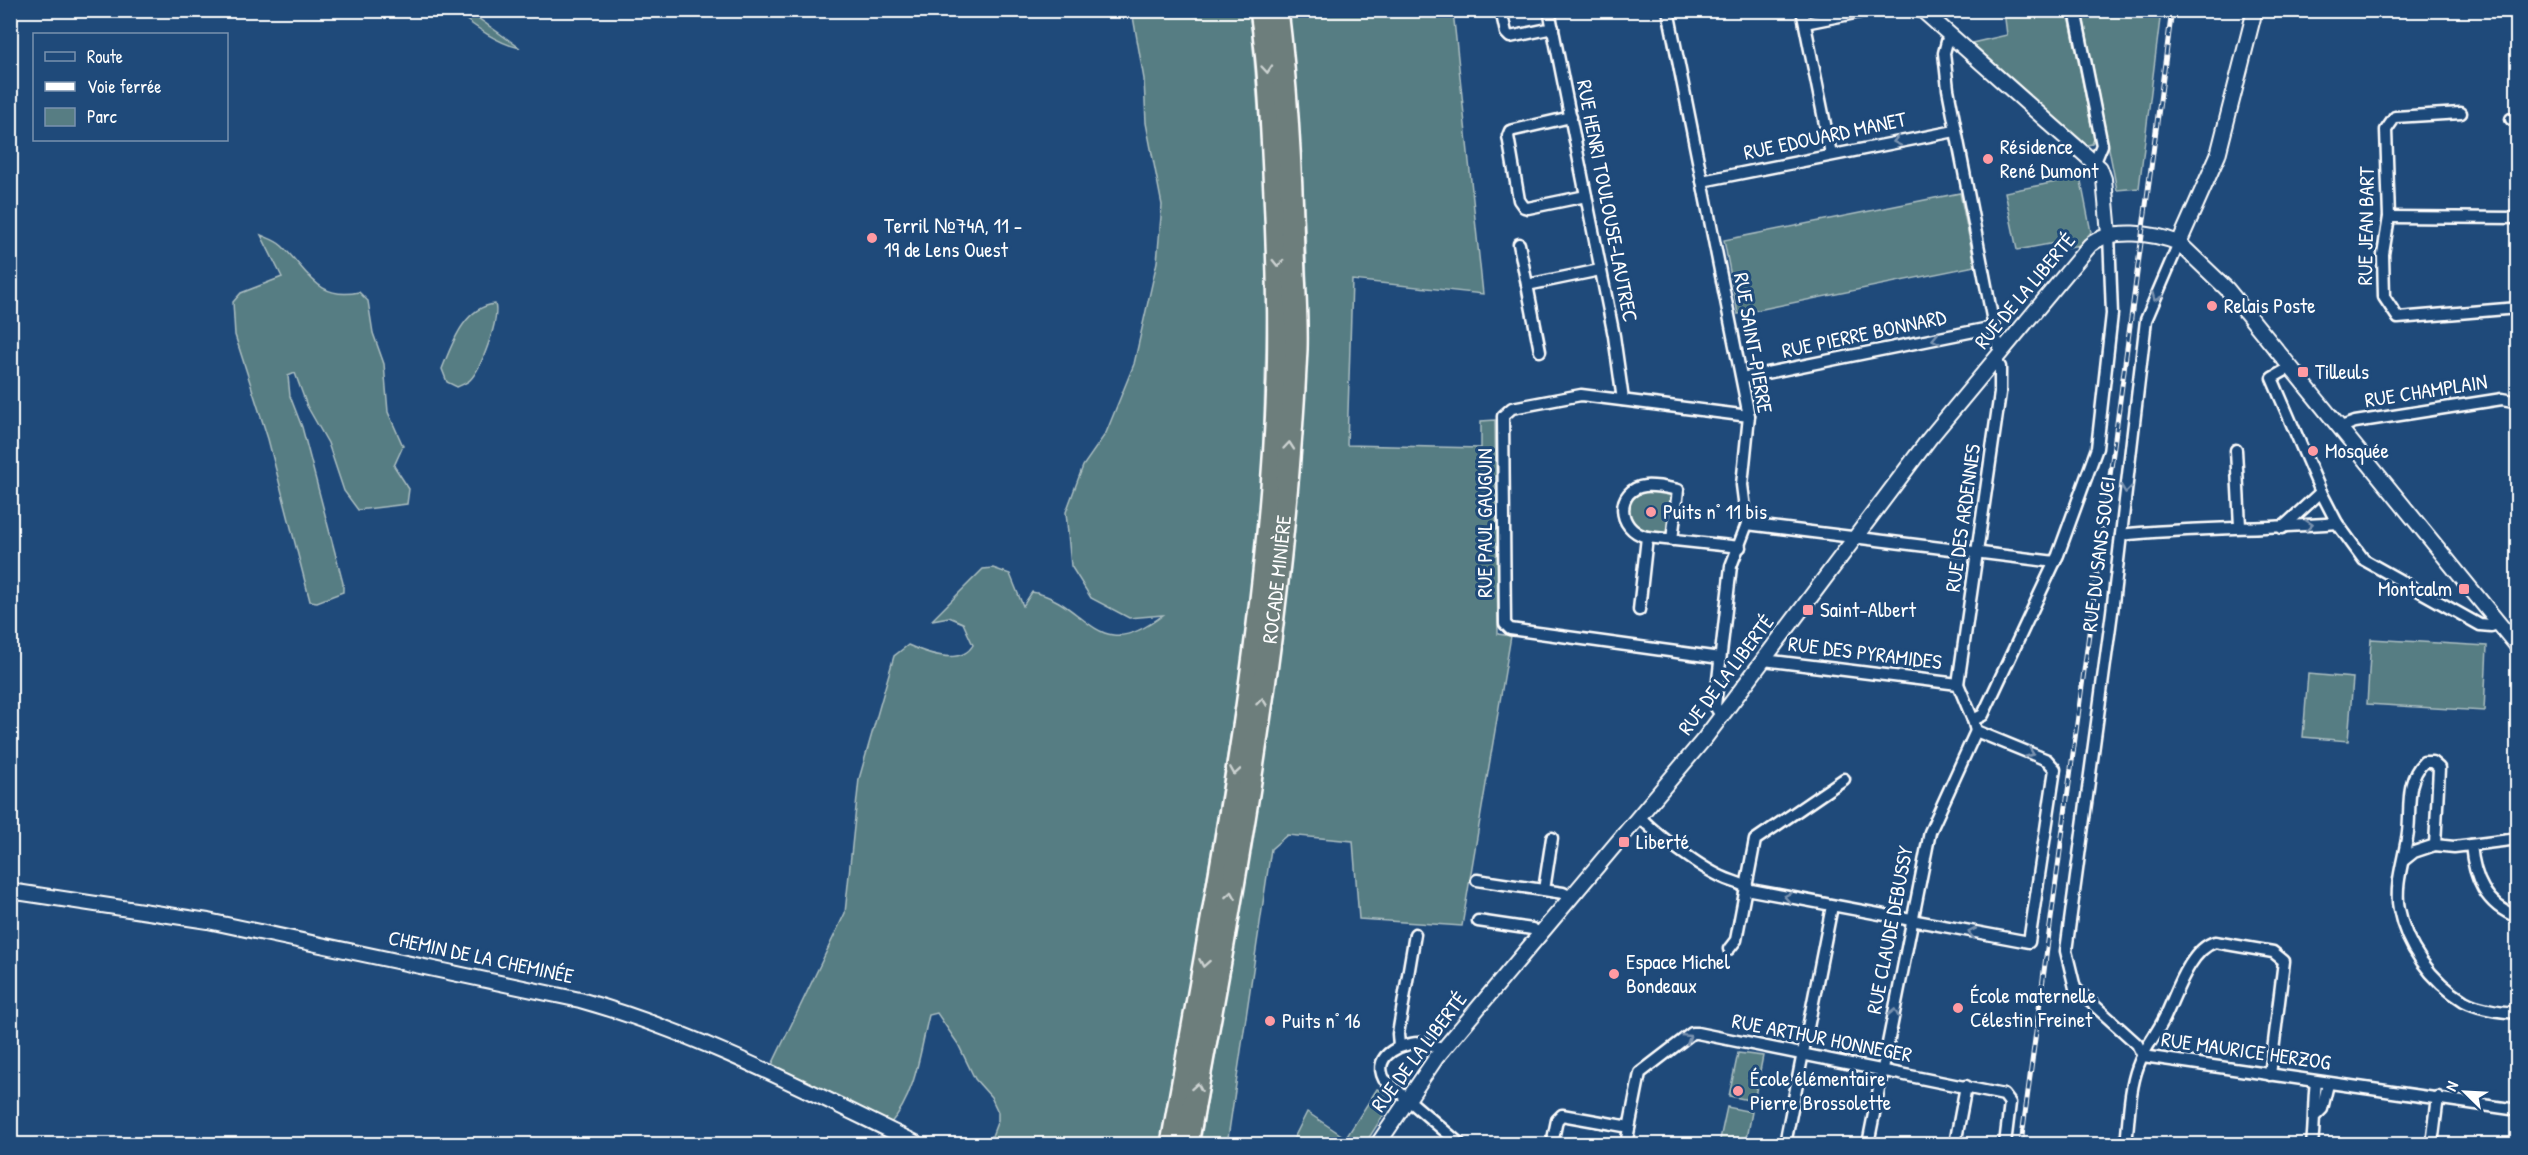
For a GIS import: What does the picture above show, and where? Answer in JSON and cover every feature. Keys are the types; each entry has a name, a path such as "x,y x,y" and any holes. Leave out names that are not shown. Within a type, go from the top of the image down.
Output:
{"highway":[{"name":"ROCADE MINIÈRE","path":"1172,1144 1244,716 1272,482 1278,386 1278,270 1273,144 1261,10"},
{"name":"ROCADE MINIÈRE","path":"1187,1144 1259,726 1278,583 1290,437 1296,345 1287,89 1277,10"}],"street":[{"path":"1501,10 1506,33 1510,37 1553,28"},
{"name":"RUE HENRI TOULOUSE-LAUTREC","path":"1549,10 1614,336 1623,400"},
{"name":"RUE SAINT-PIERRE","path":"1668,10 1749,416 1742,485 1747,524 1731,566 1715,706 1722,717"},
{"path":"1802,10 1832,154"},
{"path":"1805,23 1870,10"},
{"path":"1922,10 1937,17 1949,34 2095,162 2104,179 2109,234 2142,236 2179,243 2227,289 2517,647"},
{"path":"2074,10 2102,146 2095,162"},
{"path":"2179,243 2218,155 2255,10"},
{"name":"RUE DES ARDENNES","path":"1949,34 1944,53 1955,131 2000,366 2000,393 1958,684"},
{"name":"RUE JEAN BART","path":"2461,114 2395,117 2389,122 2386,130 2389,217 2383,254 2384,297 2398,318 2517,308"},
{"path":"1571,117 1510,131 1508,136 1519,200 1524,207 1528,208 1586,196"},
{"name":"RUE EDOUARD MANET","path":"1702,181 1955,131"},
{"path":"2389,217 2517,218"},
{"name":"RUE DE LA LIBERTÉ","path":"1378,1144 1443,1050 1722,717 1855,537 1999,355 2090,245 2109,234"},
{"name":"RUE CLAUDE DEBUSSY","path":"1868,1144 1932,825 1974,726 1983,715 2055,562 2097,448 2112,314 2109,234"},
{"name":"RUE DU SANS SOUCI","path":"2077,874 2146,320 2179,243"},
{"path":"1519,244 1540,351"},
{"path":"1527,285 1600,270"},
{"name":"RUE PIERRE BONNARD","path":"1742,378 1994,327"},
{"path":"2291,367 2272,378 2321,492 2337,523 2364,560 2480,625 2491,626 2499,623"},
{"name":"RUE PAUL GAUGUIN","path":"1623,400 1581,395 1512,408 1503,416 1505,624 1509,629 1720,658"},
{"name":"RUE CHAMPLAIN","path":"2341,427 2502,399 2517,402"},
{"path":"1623,400 1749,416"},
{"path":"2236,450 2240,526"},
{"path":"1672,540 1678,490 1645,486 1627,497 1623,517 1633,531 1647,537 1672,540 1740,547"},
{"path":"2282,528 2321,492"},
{"path":"2121,535 2240,526 2282,528 2337,523"},
{"path":"1747,524 2055,562"},
{"path":"1639,610 1647,537"},
{"name":"RUE DES PYRAMIDES","path":"1764,660 1958,684 1974,726"},
{"path":"1639,816 1667,840 1722,877 1736,880 1750,890 2029,942 2055,769 2047,760 1974,726"},
{"path":"2434,844 2439,768 2432,762 2424,762 2412,780 2404,860 2398,879 2398,908 2408,939 2423,965 2464,1001 2500,1012 2517,1013"},
{"path":"1729,949 1736,940 1757,837 1844,779"},
{"path":"1544,890 1552,838"},
{"path":"2404,860 2414,852 2434,844 2454,847 2517,839"},
{"path":"2471,845 2478,881 2491,901 2517,917"},
{"name":"RUE MAURICE HERZOG","path":"2077,874 2066,951 2075,988 2137,1044 2143,1056 2517,1110"},
{"path":"1477,880 1563,893 1571,897"},
{"name":"CHEMIN DE LA CHEMINÉE","path":"10,891 208,921 609,1008 702,1041 918,1144"},
{"path":"1785,1144 1832,906"},
{"path":"1478,921 1532,929 1540,933"},
{"path":"1399,1046 1398,1034 1415,934"},
{"path":"2126,1144 2138,1066 2166,1016 2173,995 2200,950 2215,942 2273,952 2284,961 2270,1075"},
{"name":"RUE ARTHUR HONNEGER","path":"1629,1127 1640,1073 1692,1033 2008,1096 2010,1103 2005,1144"},
{"path":"1443,1050 1427,1043 1399,1046 1382,1062 1380,1071 1384,1079 1460,1144"},
{"path":"2312,1144 2316,1115 2313,1108 2322,1083"},
{"path":"1955,1144 1966,1086"},
{"path":"2432,1144 2438,1097"},
{"path":"1552,1144 1557,1120 1562,1114 1629,1127 1626,1144"}],"green space":[{"path":"454,11 468,11 520,48 494,38"},
{"path":"1132,11 1250,11 1269,241 1262,482 1250,617 1163,1144 989,1144 998,1120 998,1112 991,1097 975,1079 958,1044 937,1013 929,1015 920,1058 906,1100 890,1124 771,1067 845,913 859,779 894,656 908,645 943,656 960,655 968,651 973,645 963,623 949,617 932,620 983,569 993,568 1010,574 1023,606 1032,592 1051,598 1107,634 1122,635 1140,630 1163,615 1129,618 1091,598 1071,566 1066,512 1083,466 1106,433 1134,364 1157,262 1162,205 1146,123 1144,79"},
{"path":"1287,11 1453,11 1483,294 1352,280 1347,445 1481,448 1481,421 1495,420 1498,634 1511,636 1462,926 1359,919 1353,841 1287,835 1271,849 1228,1138 1236,1144 1200,1144 1266,751 1280,652 1300,454 1307,311 1305,225"},
{"path":"2004,11 2068,11 2094,139 2092,144 2087,145 1972,43 2007,35"},
{"path":"2082,11 2161,11 2139,188 2117,190"},
{"path":"2079,171 2091,232 2081,245 2062,248 2060,242 2017,250 2005,192 2072,179 2072,173"},
{"path":"1960,193 1975,266 1738,314 1724,240"},
{"path":"261,235 280,244 314,282 323,288 345,294 359,292 368,301 373,333 384,364 388,412 403,446 394,466 409,489 407,504 358,510 344,491 328,443 307,406 295,373 288,376 290,396 302,427 343,583 343,592 317,602 310,601 268,439 235,335 233,302 241,293 282,277"},
{"path":"495,304 495,321 492,332 474,374 469,381 457,387 447,382 442,369 461,328 475,312"},
{"path":"1643,491 1671,494 1673,499 1667,535 1641,531 1628,518 1631,500"},
{"path":"2371,639 2487,646 2484,711 2367,704"},
{"path":"2308,674 2353,678 2348,741 2303,737"},
{"path":"1738,1053 1763,1056 1754,1101 1729,1096"},
{"path":"1377,1089 1395,1097 1365,1144 1291,1144 1307,1112 1346,1138"},
{"path":"1727,1107 1752,1112 1746,1144 1719,1144"}],"railway":[{"path":"2021,1144 2172,10"}],"place":[{"name":"Résidence René Dumont","path":"1988,159"},
{"name":"Terril №74A, 11 - 19 de Lens Ouest","path":"872,238"},
{"name":"Relais Poste","path":"2212,306"},
{"name":"Tilleuls","path":"2303,372"},
{"name":"Mosquée","path":"2313,451"},
{"name":"Puits n° 11 bis","path":"1651,512"},
{"name":"Montcalm","path":"2464,589"},
{"name":"Saint-Albert","path":"1808,610"},
{"name":"Liberté","path":"1624,842"},
{"name":"Espace Michel Bondeaux","path":"1614,974"},
{"name":"École maternelle Célestin Freinet","path":"1958,1008"},
{"name":"Puits n° 16","path":"1270,1021"},
{"name":"École élémentaire Pierre Brossolette","path":"1738,1091"}]}
